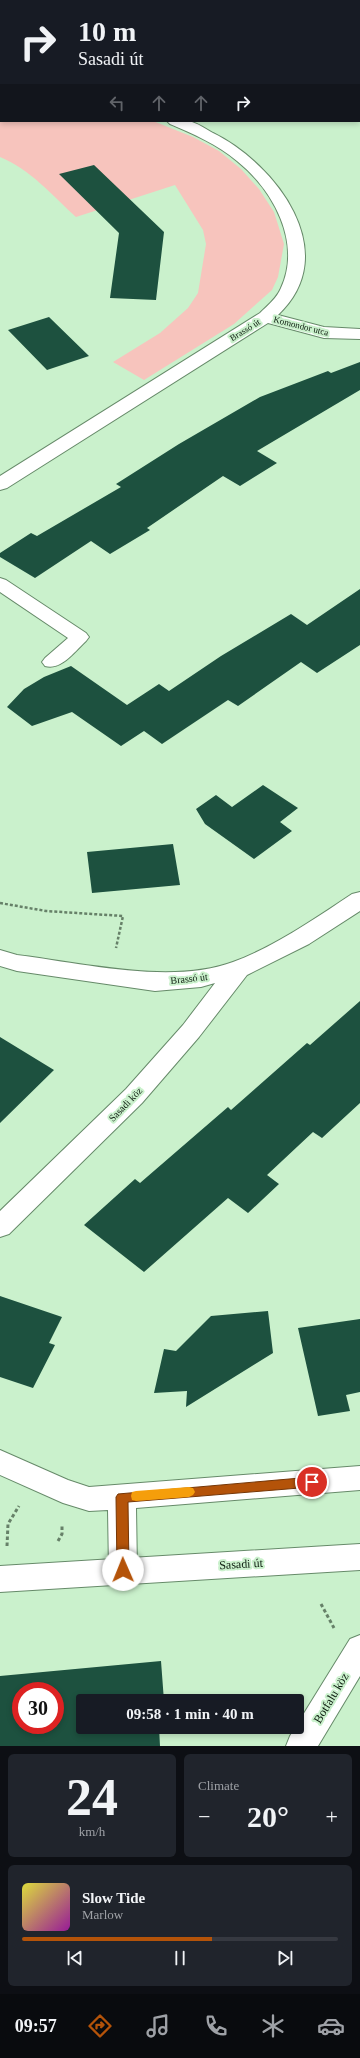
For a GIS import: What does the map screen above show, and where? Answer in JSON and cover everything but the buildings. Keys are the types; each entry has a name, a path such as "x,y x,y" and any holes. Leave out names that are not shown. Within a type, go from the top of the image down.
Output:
{"street":[{"name":"Brassó út","path":"0,484 266,317 282,302 292,282 296,264 297,243 290,219 261,174 237,153 206,134 176,122"},
{"name":"Komondor utca","path":"266,317 315,331 333,334 360,334"},
{"name":"Brassó út","path":"0,958 17,963 155,982 201,978 239,970 301,938 360,900"},
{"name":"Sasadi köz","path":"0,1227 134,1096 191,1031 239,970"},
{"path":"0,1462 74,1495 89,1499 360,1478"},
{"path":"122,1497 123,1570"},
{"name":"Sasadi út","path":"0,1579 123,1570 360,1557"},
{"name":"Botfalu köz","path":"301,1746 360,1649"}],"lane":[{"path":"0,584 80,637 52,662"}],"path":[{"path":"0,902 18,908 53,912 123,916 110,975"},
{"path":"7,1546 8,1524 36,1479"},
{"path":"52,1544 59,1541 62,1534 62,1523"},
{"path":"0,1547 14,1546"}],"shaded area":[{"path":"0,122 156,122 193,137 219,151 241,169 259,189 274,212 284,244 278,277 272,290 234,324 144,380 113,362 160,333 188,308 198,293 206,244 203,230 175,185 76,217 50,192 21,168 0,157"}],"slow traffic":[{"path":"136,1496 189,1492"}],"route":[{"path":"123,1570 122,1497 312,1482"}]}
